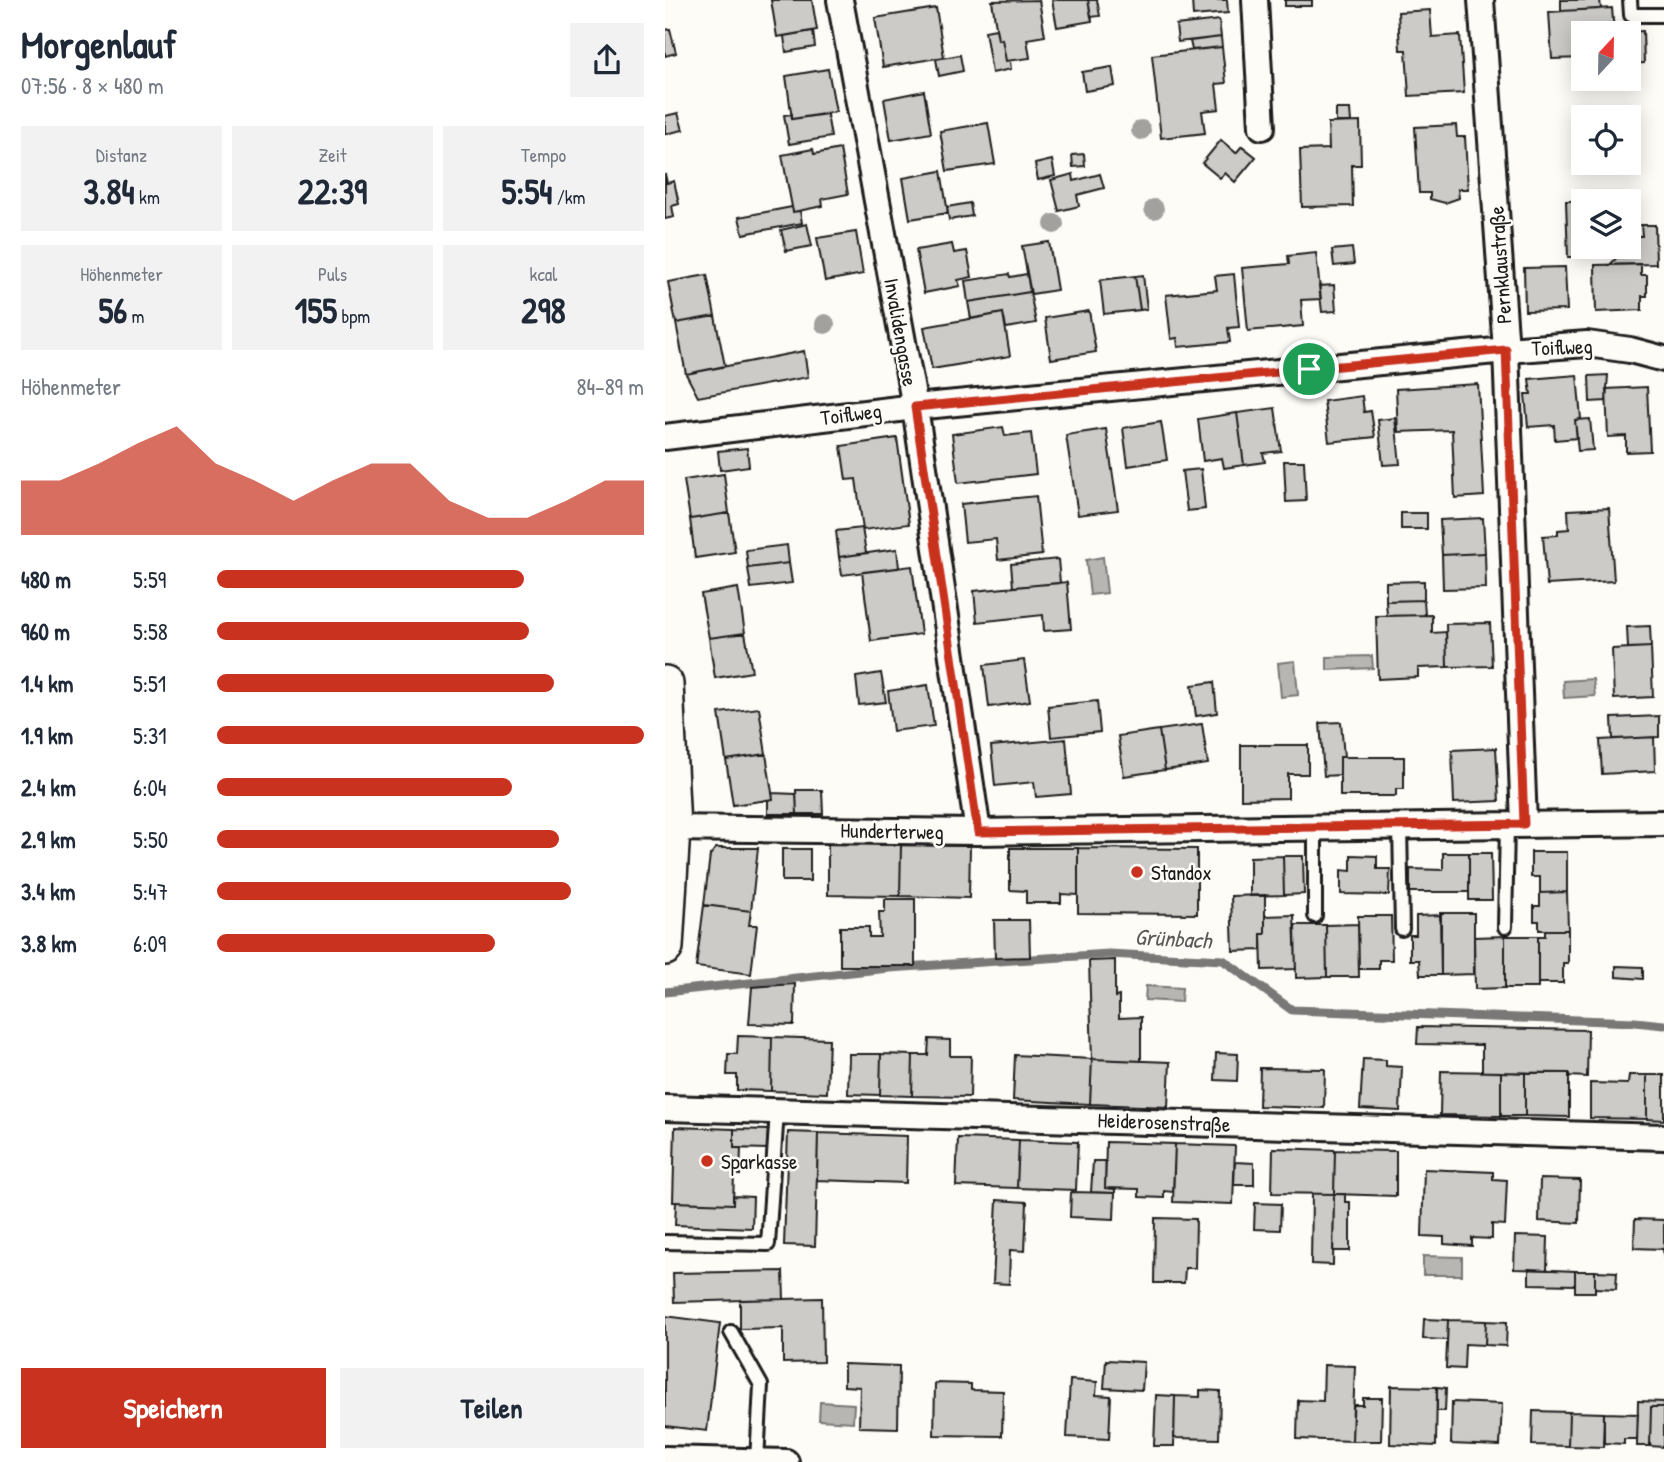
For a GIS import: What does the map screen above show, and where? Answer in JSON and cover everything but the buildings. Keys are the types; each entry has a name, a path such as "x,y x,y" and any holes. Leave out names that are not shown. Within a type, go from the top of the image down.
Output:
{"main road":[{"path":"665,684 668,828 665,947"}],"street":[{"path":"1255,0 1262,127"},
{"name":"Pernklaustraße","path":"1481,0 1506,350 1515,824"},
{"name":"Invalidengasse","path":"845,1 915,407 978,832"},
{"name":"Toiflweg","path":"665,437 915,407 1506,350 1587,344 1630,350 1664,359"},
{"name":"Hunderterweg","path":"668,828 978,832 1664,823"},
{"name":"Heiderosenstraße","path":"665,1108 1664,1137"},
{"path":"665,1459 786,1462"}],"lane":[{"path":"1630,0 1631,15 1664,15"},
{"path":"1505,927 1515,824"},
{"path":"1400,827 1402,929"},
{"path":"1315,828 1315,916"},
{"path":"665,1242 768,1244 777,1111"},
{"path":"731,1332 761,1385 757,1461"}],"shaded area":[{"path":"1103,557 1107,593 1090,595 1086,560"},
{"path":"1372,656 1373,668 1327,670 1327,657"},
{"path":"1295,661 1298,695 1281,697 1278,663"},
{"path":"1593,679 1595,696 1564,698 1563,681"},
{"path":"1146,986 1182,988 1181,1002 1145,1000"},
{"path":"1423,1256 1462,1257 1462,1275 1423,1275"},
{"path":"820,1402 854,1404 853,1422 819,1420"}],"waterway":[{"name":"Grünbach","path":"665,992 889,968 1109,954 1223,960 1292,1010 1664,1025"}],"place":[{"name":"Standox","path":"1137,872"},
{"name":"Sparkasse","path":"707,1161"}],"route":[{"path":"1506,350 1524,824 978,832 915,407 1309,369 1506,350"}]}
